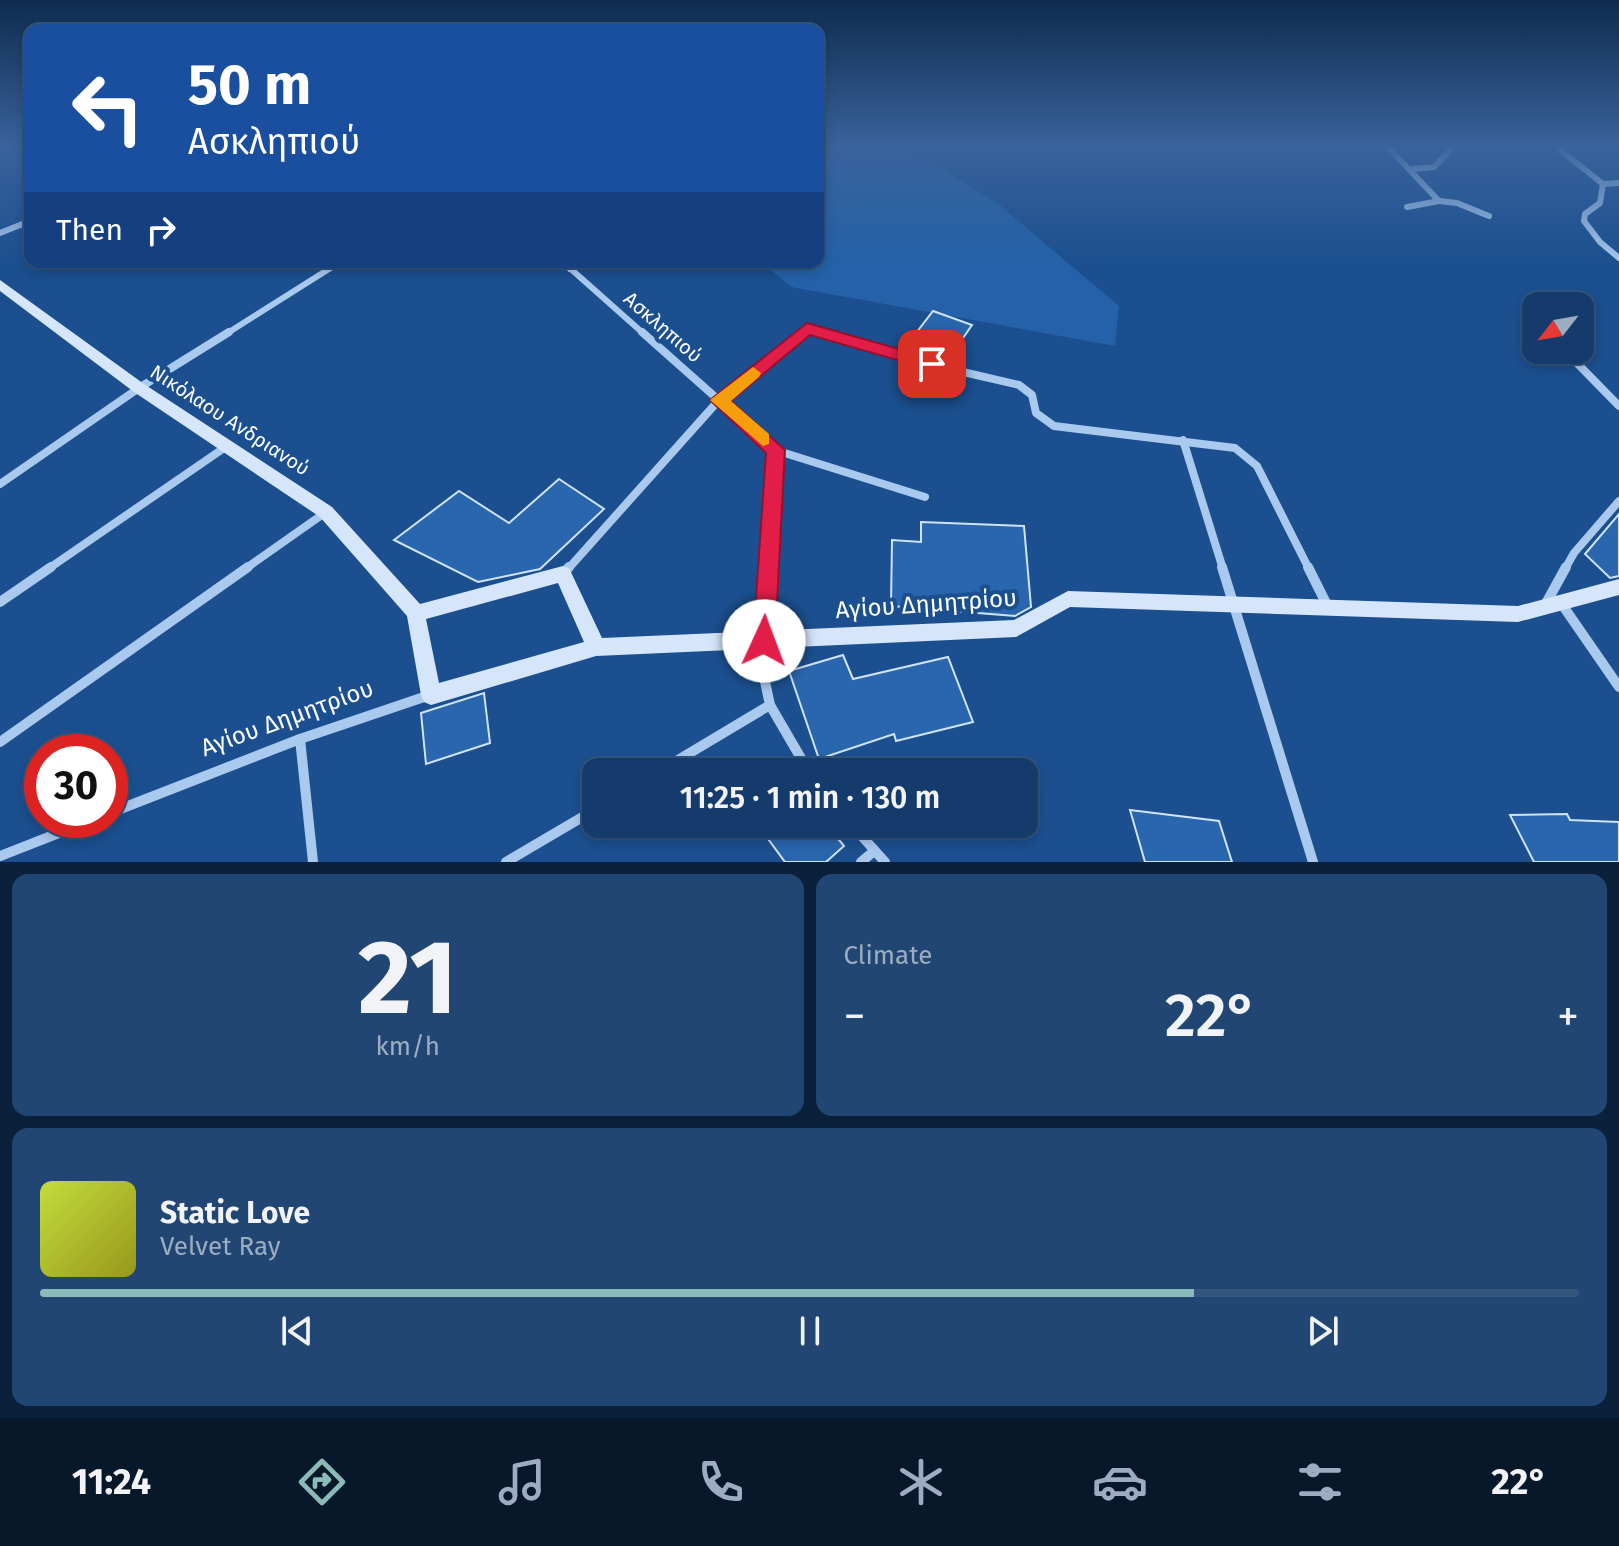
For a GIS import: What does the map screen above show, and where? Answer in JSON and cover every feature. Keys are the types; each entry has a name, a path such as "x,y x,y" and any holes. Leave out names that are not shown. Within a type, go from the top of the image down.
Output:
{"street":[{"path":"1426,185 1439,201"},
{"path":"1603,185 1600,203 1585,214 1584,221 1600,242 1619,258"},
{"path":"1407,207 1439,201 1457,203 1489,216"},
{"path":"0,233 24,223"},
{"path":"0,484 139,388 330,268"},
{"name":"Ασκληπιού","path":"568,268 775,450"},
{"name":"Νικόλαου Ανδριανού","path":"0,284 139,388 326,512 416,613"},
{"path":"431,695 416,613 563,574 719,400 807,329 903,358 1019,385 1032,395 1036,413 1054,426 1235,448 1257,466 1330,609"},
{"path":"1578,364 1619,406"},
{"path":"1183,440 1313,862"},
{"path":"0,602 228,446"},
{"path":"801,758 770,705 764,677 775,450 925,497"},
{"path":"1619,501 1574,553 1552,606 1619,687"},
{"path":"0,742 326,512"},
{"path":"563,574 596,647"},
{"name":"Αγίου Δημητρίου","path":"128,806 300,739 431,695 596,647 1016,628 1068,599 1233,607 1518,614 1619,587"},
{"path":"681,758 770,705"},
{"path":"300,739 313,862"},
{"path":"506,862 582,817"},
{"path":"0,856 46,838"},
{"path":"862,838 885,862"},
{"path":"861,862 873,852"}],"shaded area":[{"path":"824,185 969,185 997,203 1119,306 1115,346 791,287 769,268 824,268"}],"building":[{"path":"933,311 972,325 950,357 910,341"},
{"path":"559,479 604,509 540,569 478,582 394,540 459,491 509,523"},
{"path":"1619,514 1619,576 1610,578 1585,554"},
{"path":"921,522 1024,526 1031,607 1015,616 891,606 892,540 921,542"},
{"path":"843,655 853,679 948,657 973,722 896,741 894,734 819,758 789,671"},
{"path":"484,693 490,743 426,764 421,713"},
{"path":"1130,810 1219,821 1232,862 1145,862"},
{"path":"1567,814 1570,820 1619,822 1619,862 1534,862 1510,815"},
{"path":"767,838 837,838 844,846 826,862 785,862"}],"slow traffic":[{"path":"753,373 719,400 763,439"}],"route":[{"path":"764,641 768,522 775,450 719,400 807,329 932,364"}]}
